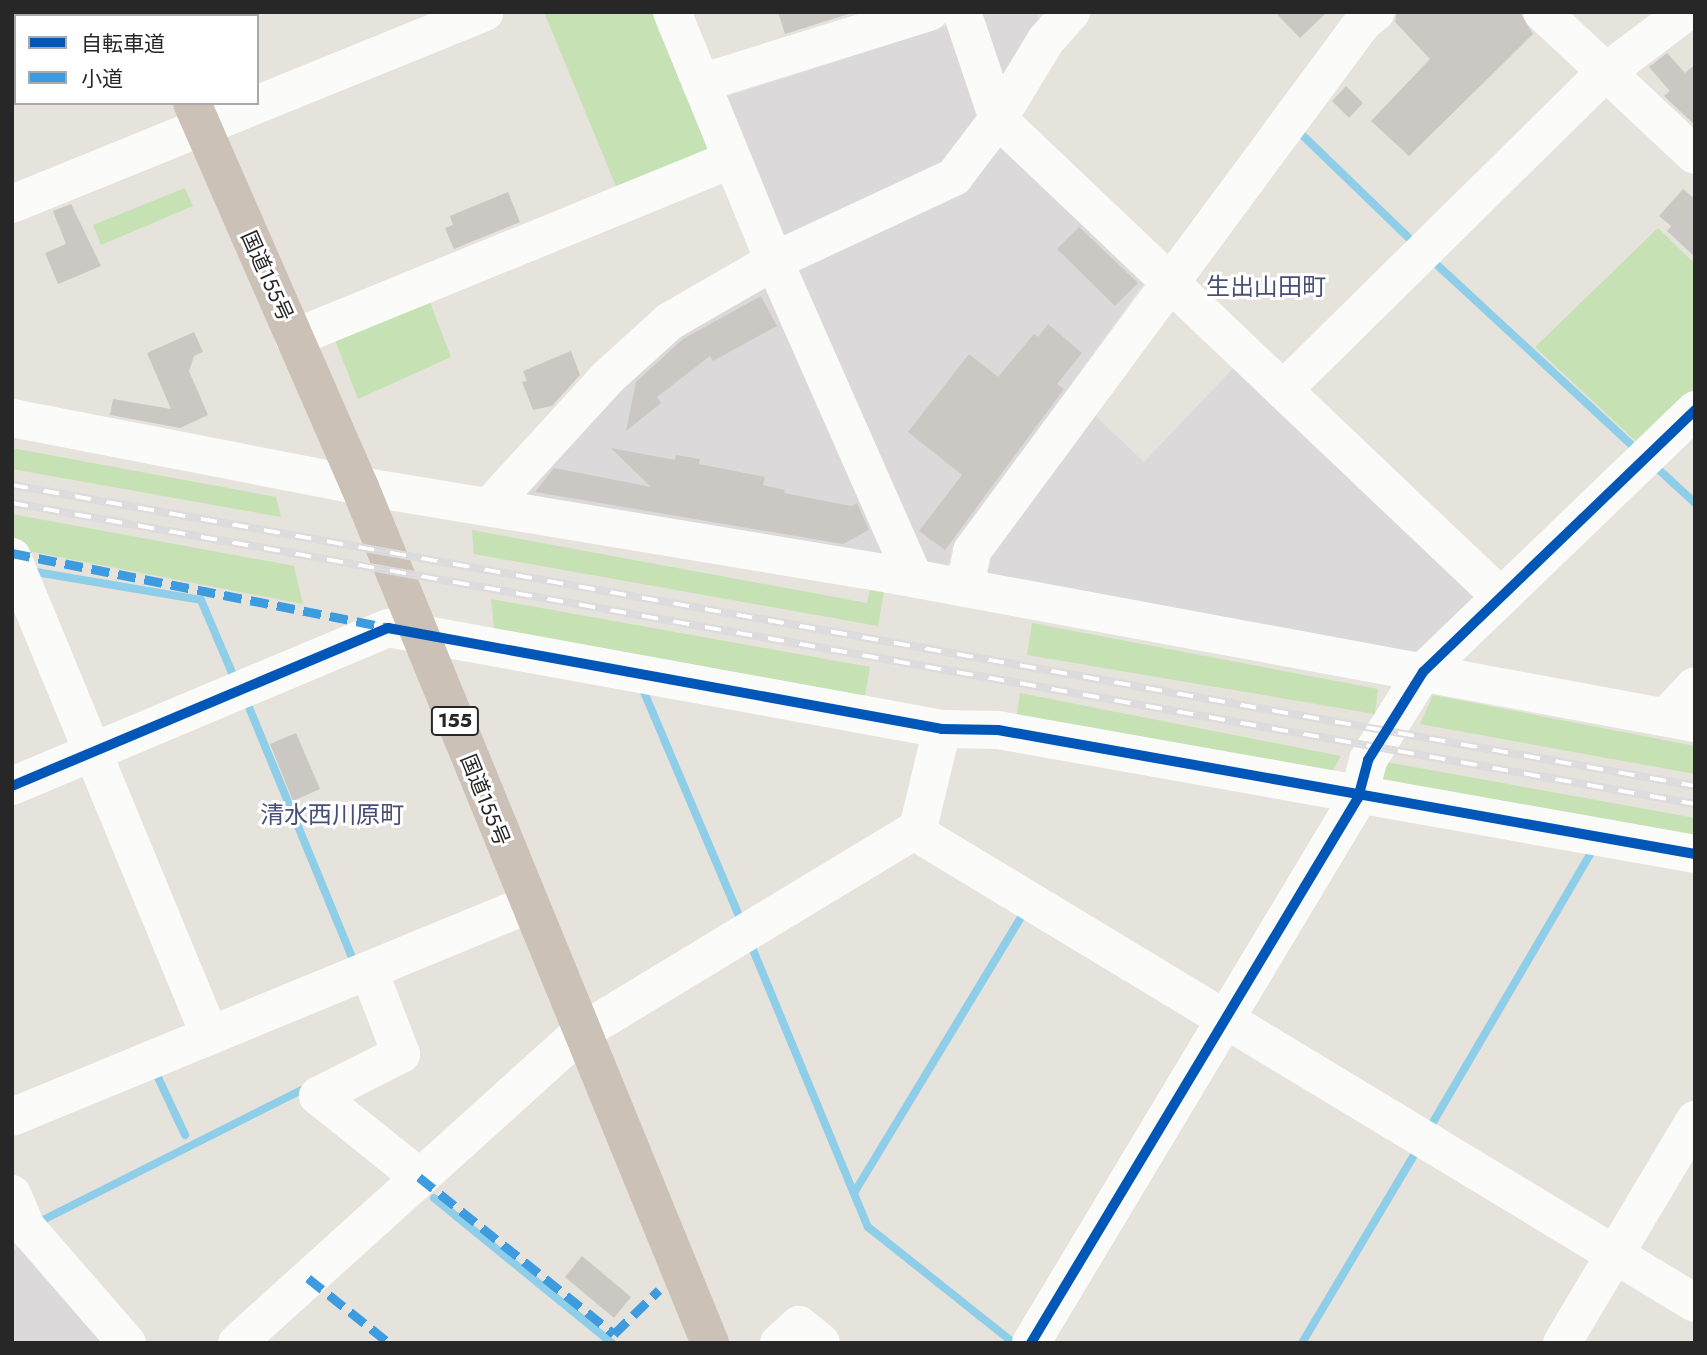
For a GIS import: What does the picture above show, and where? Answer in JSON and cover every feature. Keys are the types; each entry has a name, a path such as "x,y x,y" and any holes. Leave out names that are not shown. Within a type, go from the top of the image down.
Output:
{"highway":[{"name":"国道155号","path":"197,116 359,485 527,905 710,1343"}],"street":[{"path":"259,94 485,12"},
{"path":"672,12 774,261 915,579"},
{"path":"701,83 929,12"},
{"path":"962,12 998,119 1501,597"},
{"path":"489,507 608,377 670,321 774,261 954,177 998,119 1046,40 1070,12"},
{"path":"965,588 972,551 1363,22 1376,12"},
{"path":"1542,12 1695,155"},
{"path":"1283,390 1606,72 1686,12"},
{"path":"12,204 197,116 227,105"},
{"path":"294,338 732,159"},
{"path":"1031,1343 1358,798 1368,760 1423,672 1695,410"},
{"path":"12,418 359,485 915,579 1680,720 1695,686"},
{"path":"12,556 211,1036"},
{"path":"12,786 388,628 942,729 998,730 1358,798 1695,854"},
{"path":"237,1343 580,1033 918,828 942,729"},
{"path":"918,828 927,839 1695,1304"},
{"path":"12,1117 527,905"},
{"path":"369,971 401,1054 318,1096 419,1177"},
{"path":"1562,1343 1695,1120"},
{"path":"12,1194 26,1227 127,1343"},
{"path":"779,1343 799,1325 821,1343"}],"shaded area":[{"path":"980,12 1036,12 1043,32 1007,92"},
{"path":"956,23 988,124 946,173 786,245 719,99"},
{"path":"1012,144 1152,272 952,549 947,571 916,568 795,261 987,153"},
{"path":"762,279 891,554 885,561 518,493 633,363"},
{"path":"1242,359 1486,592 1479,605 1407,659 972,576 1085,406 1144,462"},
{"path":"22,1244 108,1343 12,1343 12,1252"}],"green space":[{"path":"544,12 661,12 714,159 620,196"},
{"path":"185,188 193,206 101,245 93,225"},
{"path":"1658,228 1695,264 1695,396 1642,447 1535,347"},
{"path":"426,292 451,357 358,399 331,330"},
{"path":"12,448 276,497 281,517 12,469"},
{"path":"12,514 294,566 303,604 12,548"},
{"path":"472,530 867,603 870,589 884,591 878,626 474,554"},
{"path":"491,599 870,667 863,706 495,637"},
{"path":"1032,623 1378,689 1375,714 1027,655"},
{"path":"1020,693 1341,756 1328,779 1015,726"},
{"path":"1433,695 1695,746 1695,774 1420,724"},
{"path":"1386,762 1695,818 1695,845 1382,789"}],"building":[{"path":"778,12 855,12 785,34"},
{"path":"1275,12 1327,12 1300,38"},
{"path":"1397,12 1520,12 1533,34 1409,156 1371,121 1430,59 1395,22"},
{"path":"1667,53 1685,73 1695,64 1695,125 1664,96 1670,91 1649,67"},
{"path":"1346,86 1363,103 1349,118 1332,101"},
{"path":"1683,189 1695,199 1695,257 1667,231 1671,226 1659,216"},
{"path":"508,192 520,222 454,249 445,228 453,225 450,216"},
{"path":"71,204 101,266 58,284 45,253 66,244 53,211"},
{"path":"1079,227 1138,283 1115,306 1057,249"},
{"path":"761,296 777,326 713,361 710,356 657,397 661,403 626,431 636,382 683,339"},
{"path":"1048,324 1082,353 1057,384 1064,389 945,550 919,531 962,475 908,432 969,354 998,377 1034,334 1038,337"},
{"path":"194,332 203,352 194,356 189,371 208,415 180,428 110,415 113,399 171,409 147,353"},
{"path":"571,351 580,375 552,406 533,410 522,382 527,381 523,371"},
{"path":"611,448 675,460 676,455 700,459 699,464 765,477 763,485 785,490 784,493 851,506 857,503 869,530 843,544 535,492 554,468 651,487"},
{"path":"296,733 320,789 293,801 270,744"},
{"path":"582,1256 631,1297 614,1318 565,1277"}],"waterway":[{"path":"1296,129 1415,244"},
{"path":"1433,261 1636,449"},
{"path":"1657,468 1695,503"},
{"path":"30,571 201,600 236,682"},
{"path":"641,685 741,921"},
{"path":"246,700 355,964"},
{"path":"1429,1129 1594,848"},
{"path":"854,1193 1024,912"},
{"path":"751,945 868,1227 1014,1343"},
{"path":"154,1069 185,1135"},
{"path":"39,1222 307,1087"},
{"path":"1302,1343 1419,1147"},
{"path":"434,1198 612,1343"}],"railway":[{"path":"12,485 1695,786"},
{"path":"12,503 1695,804"}],"marked path":[{"path":"12,553 385,627"},
{"path":"419,1177 614,1334 659,1290"},
{"path":"308,1278 389,1343"}],"cycle path":[{"path":"1031,1343 1358,798 1368,760 1423,672 1695,410"},
{"path":"12,786 388,628 942,729 998,730 1695,854"}],"district":[{"name":"生出山田町","path":"1266,287"},
{"name":"清水西川原町","path":"332,815"}]}
